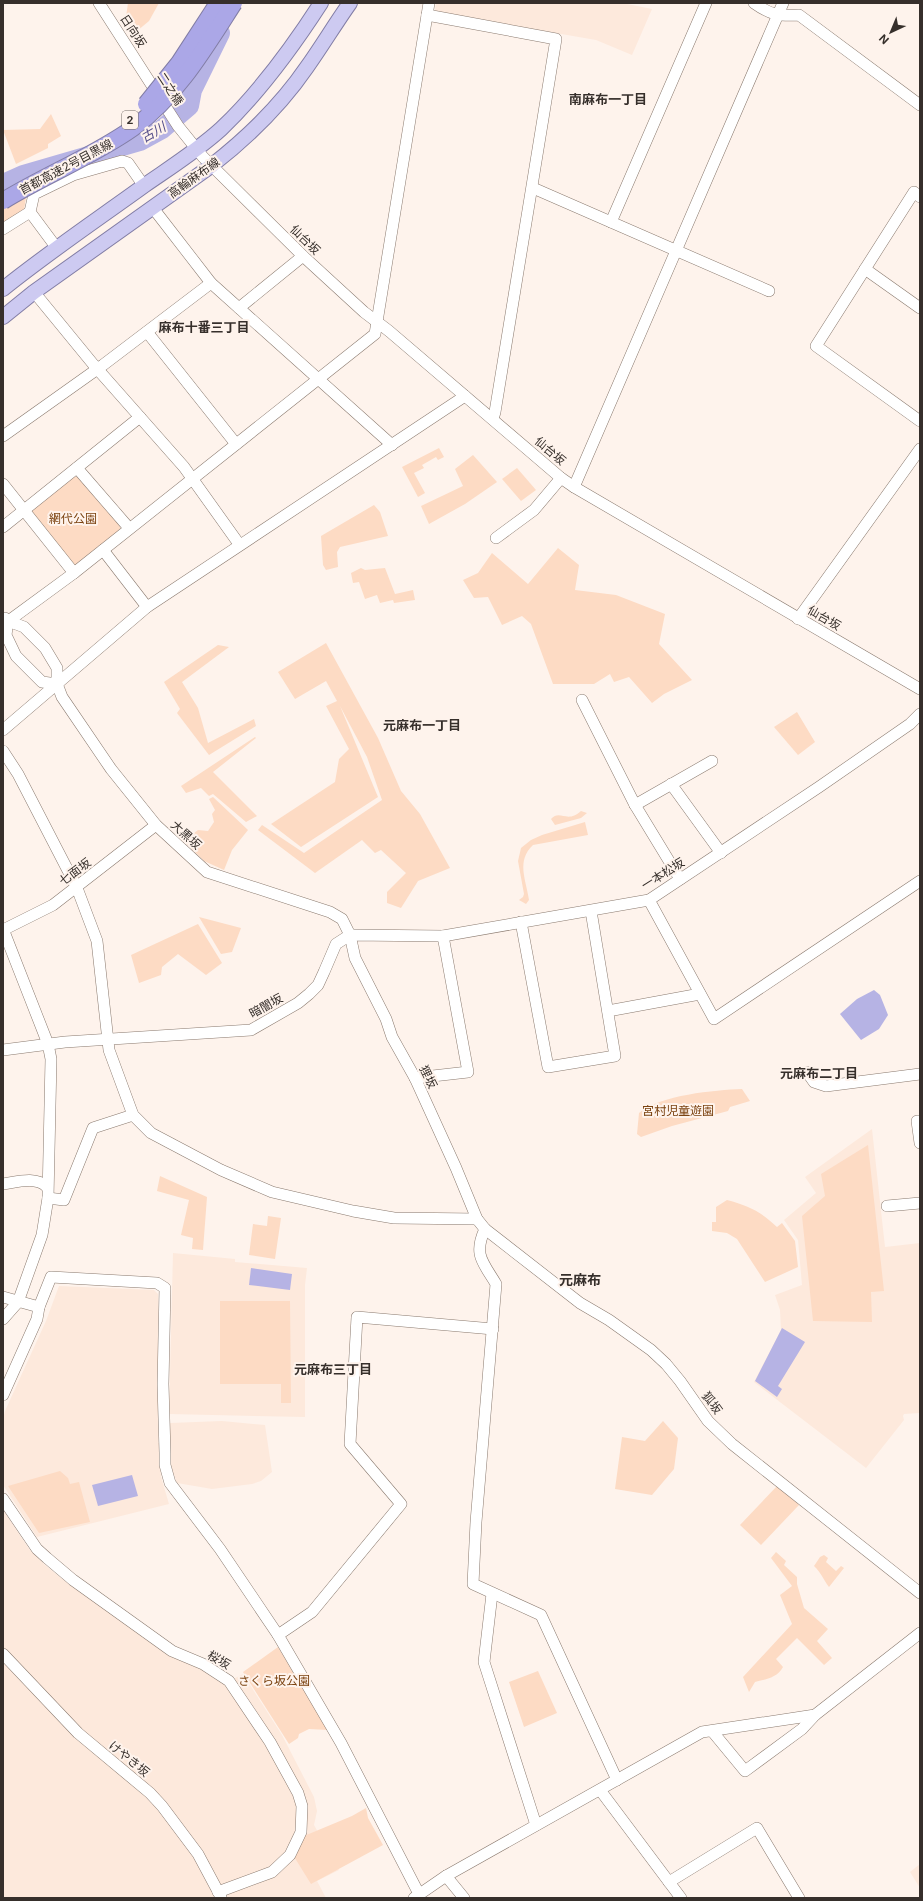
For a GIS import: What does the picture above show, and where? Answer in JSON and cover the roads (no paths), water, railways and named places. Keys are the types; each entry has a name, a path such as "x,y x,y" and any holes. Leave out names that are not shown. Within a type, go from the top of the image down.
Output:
{"highway":[{"name":"首都高速2号目黒線","path":"3,193 97,144 123,126 137,113 179,63 218,3"},
{"name":"首都高速2号目黒線","path":"3,201 96,152 134,127 152,112 188,73 234,3"}],"main road":[{"name":"高輪麻布線","path":"3,289 56,247 196,149 220,129 251,98 302,32 320,3"},
{"name":"高輪麻布線","path":"3,317 34,292 211,166 250,133 288,92 307,68 350,3"}],"street":[{"name":"日向坂","path":"99,3 145,74"},
{"path":"5,621 74,573 375,334 377,311 429,3"},
{"path":"611,222 706,3"},
{"path":"754,3 767,12 778,16 799,15 920,105"},
{"path":"574,487 783,3"},
{"path":"427,15 556,39 533,188 493,419"},
{"name":"二之橋","path":"145,74 174,119 196,149"},
{"name":"仙台坂","path":"196,149 211,166 303,256 364,312 493,419 561,478 798,619 920,689"},
{"path":"3,229 30,212 34,194 73,175 122,161 128,163 144,186"},
{"path":"533,188 769,291"},
{"path":"920,196 914,192 816,346 920,421"},
{"path":"153,208 211,283 392,445"},
{"path":"30,212 56,247"},
{"path":"238,308 303,256"},
{"path":"865,269 920,308"},
{"path":"3,436 97,369 211,283"},
{"path":"34,292 97,369 192,478 239,544"},
{"path":"147,332 236,444"},
{"path":"3,730 147,607 239,544 465,396"},
{"path":"3,527 140,417"},
{"path":"798,619 920,448"},
{"path":"77,468 129,528"},
{"path":"496,538 534,510 561,478"},
{"path":"3,484 74,573"},
{"path":"103,550 147,607"},
{"path":"5,621 24,627 45,648 57,668 57,684"},
{"path":"5,621 6,635 16,656 42,682 57,684"},
{"name":"大黒坂","path":"57,684 62,696 112,769 156,825 207,872 330,912 357,929 371,935"},
{"path":"582,700 635,805 680,879"},
{"name":"一本松坂","path":"350,936 443,936 649,900 854,763 910,724 920,714"},
{"path":"3,751 18,774 77,888 97,941 109,1039 109,1050 133,1115 151,1133 221,1170 272,1192 394,1218 477,1219"},
{"path":"635,805 712,761"},
{"path":"671,784 721,853"},
{"name":"七面坂","path":"3,930 53,905 77,888 156,825"},
{"path":"649,900 714,1019 918,886"},
{"path":"521,922 548,1067 615,1056 591,911"},
{"path":"342,919 350,936"},
{"path":"3,930 48,1044 51,1059 47,1192 42,1235 18,1302 3,1319"},
{"name":"暗闇坂","path":"3,1050 48,1044 109,1039 163,1037 251,1030 298,1003 309,994 318,985 336,944 350,936"},
{"name":"狸坂","path":"350,936 355,958 386,1019 392,1037 415,1078 456,1168 477,1219 485,1229"},
{"path":"415,1078 468,1072 443,936"},
{"path":"608,1011 700,994"},
{"path":"807,1072 814,1082 826,1086 920,1074"},
{"path":"3,1184 36,1181 42,1182 47,1192 64,1200 93,1128 133,1115"},
{"path":"920,1121 917,1121 920,1143"},
{"path":"887,1206 920,1203"},
{"path":"485,1229 481,1238 479,1256 496,1284 476,1522 473,1584 492,1594 541,1615 617,1780"},
{"name":"狐坂","path":"485,1229 580,1303 609,1320 651,1350 680,1381 708,1421 732,1444 920,1593"},
{"path":"3,1396 37,1319 39,1307 51,1277 157,1283 165,1288 163,1384 165,1453 170,1483 220,1549 278,1635 341,1743 416,1896 446,1876 702,1732 815,1715"},
{"path":"3,1297 39,1307"},
{"path":"278,1635 312,1612 401,1504 350,1444 357,1317 492,1328"},
{"name":"桜坂","path":"3,1499 37,1549 57,1567 172,1651 203,1664 230,1681 270,1742 298,1793 302,1806 301,1832 297,1844 290,1855 272,1872 220,1895"},
{"path":"492,1594 484,1662 536,1825"},
{"path":"712,1731 745,1771 802,1729 815,1715 920,1633"},
{"name":"けやき坂","path":"3,1654 78,1733 150,1793 162,1806 198,1854 220,1895"},
{"path":"600,1790 681,1898"},
{"path":"669,1882 757,1828 799,1898"},
{"path":"446,1876 464,1898"}],"water":[{"path":"874,990 880,995 888,1015 879,1029 861,1040 840,1014 857,999"},
{"path":"251,1268 292,1274 290,1290 249,1285"},
{"path":"782,1328 805,1342 778,1386 782,1389 777,1397 755,1381"},
{"path":"132,1475 138,1496 98,1506 92,1485"}],"waterway":[{"name":"古川","path":"3,184 23,175 140,141 162,129 189,106 192,90 220,33"}],"district":[{"name":"南麻布一丁目","path":"608,99"},
{"name":"麻布十番三丁目","path":"204,327"},
{"name":"元麻布一丁目","path":"422,725"},
{"name":"元麻布二丁目","path":"819,1073"},
{"name":"元麻布","path":"580,1280"},
{"name":"元麻布三丁目","path":"333,1369"}],"park label":[{"name":"網代公園","path":"73,519"},
{"name":"宮村児童遊園","path":"678,1111"},
{"name":"さくら坂公園","path":"274,1681"}]}
